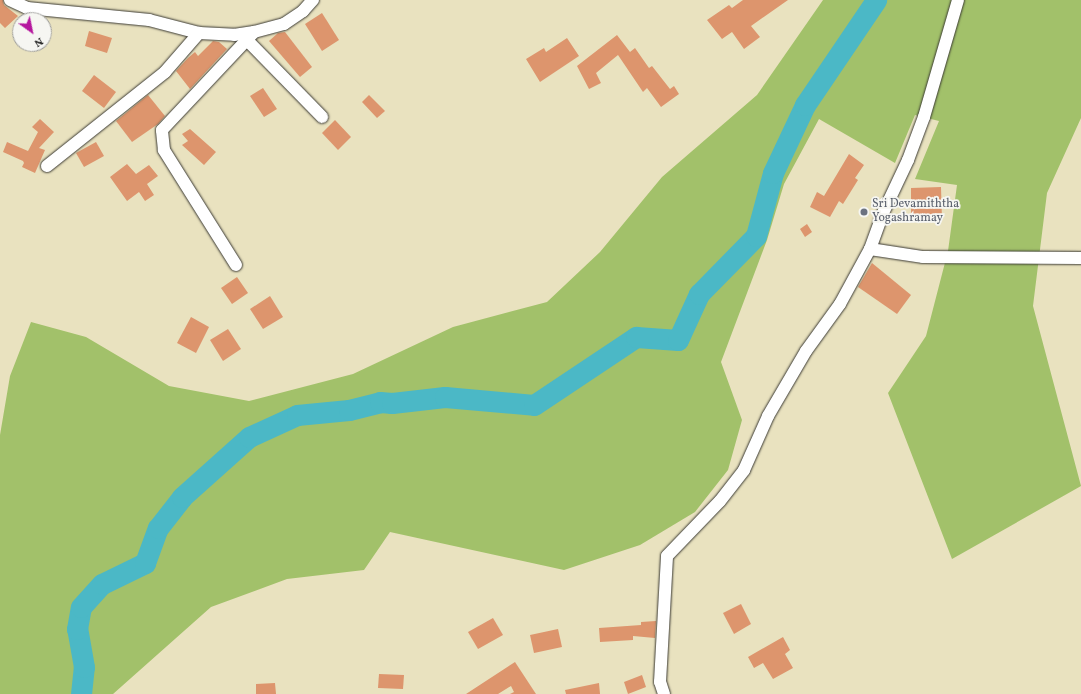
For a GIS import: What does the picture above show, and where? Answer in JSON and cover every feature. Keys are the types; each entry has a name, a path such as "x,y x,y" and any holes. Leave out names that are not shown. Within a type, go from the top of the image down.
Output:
{"street":[{"path":"10,0 27,8 149,20 199,33 234,35 250,35 284,24 303,12 313,0"},
{"path":"664,694 660,682 667,556 720,501 744,470 768,416 806,351 840,304 870,249 883,212 908,160 924,118 958,0"},
{"path":"47,166 164,72 199,33"},
{"path":"250,35 322,117"},
{"path":"236,265 164,150 162,130 250,35"},
{"path":"870,249 923,257 1081,258"}],"green space":[{"path":"823,0 1081,0 1081,118 1047,193 1033,306 1081,486 952,559 888,393 926,336 948,251 957,185 915,179 939,121 915,115 895,163 819,119 784,184 767,240 721,362 742,420 728,470 695,512 640,545 564,570 390,532 364,570 287,579 211,607 113,694 0,694 0,435 10,376 31,322 86,337 169,386 249,401 353,374 453,327 547,302 600,252 662,177 757,95"}],"building":[{"path":"0,0 3,0 4,5 13,12 12,22 5,28 0,23"},
{"path":"743,0 788,0 751,26 760,37 744,49 732,32 722,39 707,20 729,5 732,8"},
{"path":"322,13 339,40 322,51 305,24"},
{"path":"89,31 112,38 107,53 85,46"},
{"path":"285,32 312,67 300,77 269,41 278,33"},
{"path":"617,35 630,52 635,48 649,68 652,66 670,89 674,86 679,94 661,107 647,88 643,92 618,55 596,73 601,83 589,89 577,66"},
{"path":"567,38 579,56 540,82 526,59 544,48 546,52"},
{"path":"213,41 219,42 227,49 190,89 176,71 195,52 198,56"},
{"path":"94,75 116,92 104,108 82,91"},
{"path":"263,88 277,109 264,117 250,96"},
{"path":"148,95 165,116 158,124 132,142 116,121"},
{"path":"369,95 385,111 377,118 362,102"},
{"path":"40,119 54,132 39,148 45,150 35,173 22,167 24,163 23,161 3,152 7,142 28,151 38,132 32,127"},
{"path":"335,120 351,137 338,150 322,133"},
{"path":"190,129 216,152 204,165 182,145 188,141 182,134"},
{"path":"96,142 104,156 84,167 76,153"},
{"path":"849,154 864,165 855,178 858,180 843,204 839,201 830,217 810,207 817,192 824,196"},
{"path":"127,164 136,174 149,165 158,176 147,184 154,195 145,201 139,192 127,201 110,177"},
{"path":"941,187 942,220 911,222 911,188"},
{"path":"807,224 812,232 805,237 800,229"},
{"path":"872,263 911,295 897,314 858,287"},
{"path":"237,277 248,293 232,304 221,288"},
{"path":"270,296 283,317 263,329 250,309"},
{"path":"191,317 209,327 196,353 177,343"},
{"path":"228,329 241,349 223,361 210,340"},
{"path":"741,604 751,624 734,634 723,613"},
{"path":"493,618 503,635 478,649 468,632"},
{"path":"656,621 655,638 633,636 633,640 600,642 599,628 641,625 641,622"},
{"path":"558,629 562,647 534,653 530,635"},
{"path":"783,637 790,650 785,654 793,668 773,679 763,663 754,668 748,657"},
{"path":"515,662 536,694 510,694 514,692 511,686 498,694 466,694"},
{"path":"379,674 404,675 403,689 378,688"},
{"path":"642,675 646,687 628,694 624,682"},
{"path":"275,683 276,694 256,694 256,684"},
{"path":"599,683 600,694 566,694 565,690"}],"waterway":[{"path":"81,694 84,667 77,629 81,607 102,584 145,563 158,528 182,497 249,437 297,415 349,410 380,402 392,403 445,397 534,405 636,337 678,340 699,294 756,236 773,173 805,105 876,0"}],"place":[{"name":"Sri Devamiththa Yogashramay","path":"864,212"}]}
